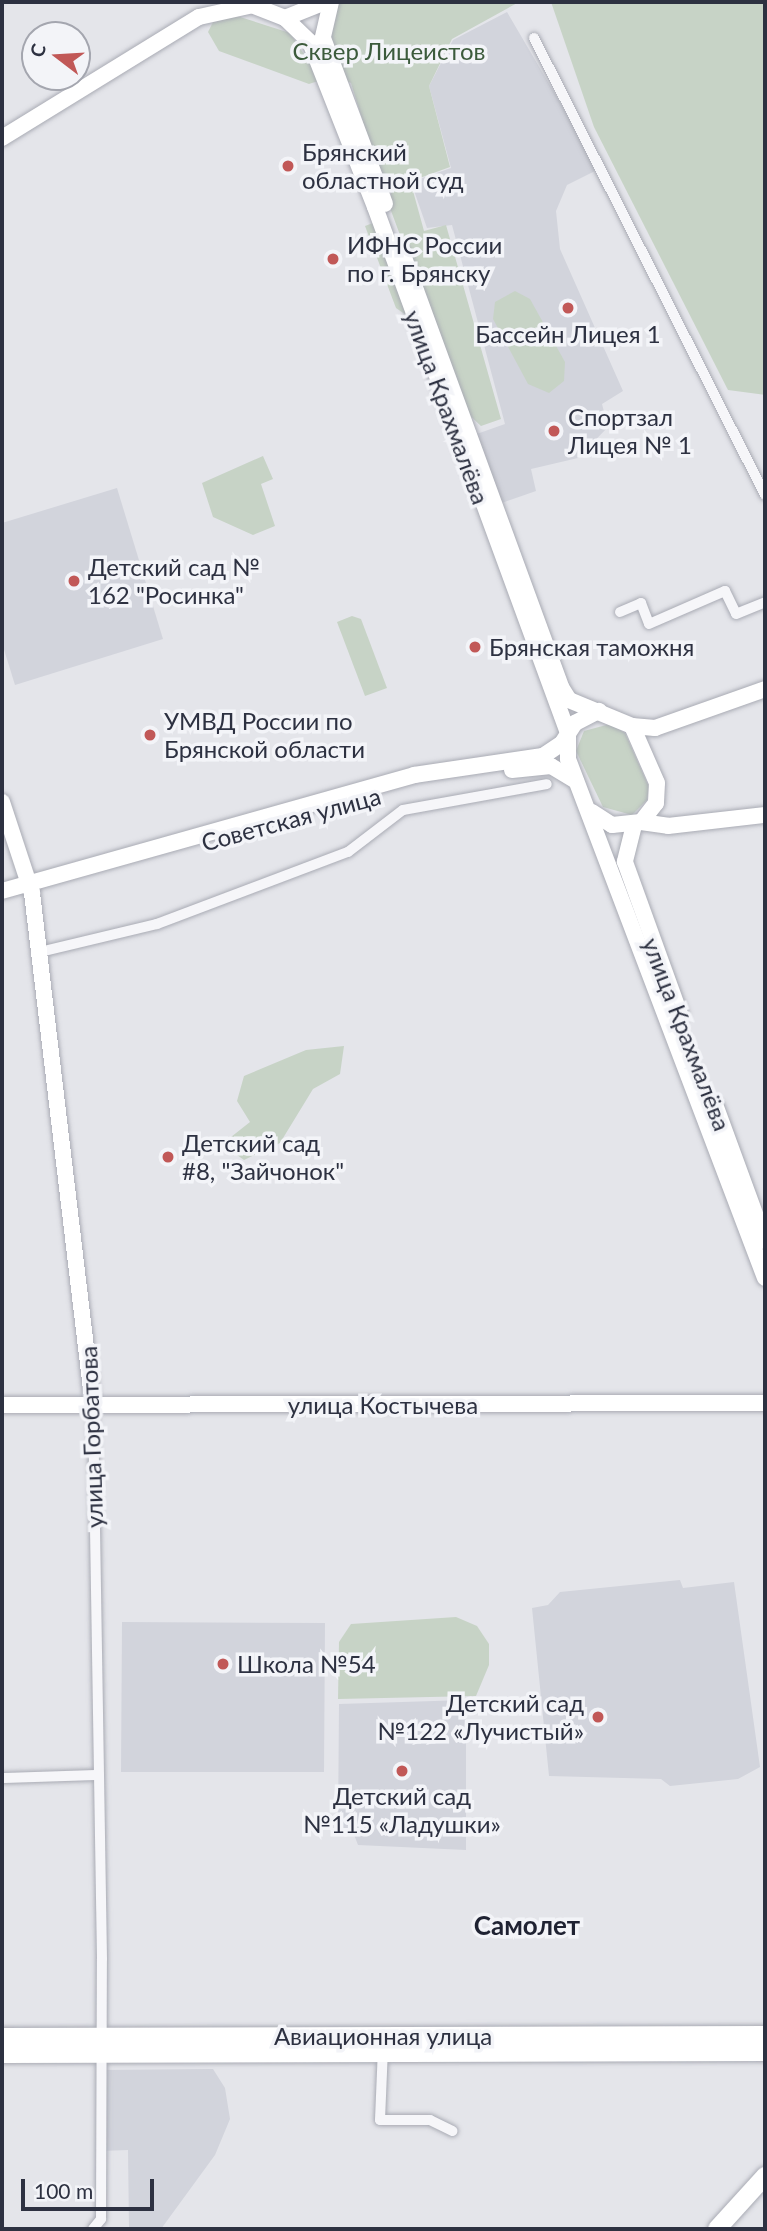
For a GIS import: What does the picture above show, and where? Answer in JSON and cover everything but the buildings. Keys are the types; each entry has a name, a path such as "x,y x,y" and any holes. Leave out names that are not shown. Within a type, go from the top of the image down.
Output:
{"main road":[{"path":"199,17 209,2"},
{"path":"285,18 324,2"},
{"path":"317,40 331,2"},
{"path":"2,138 199,17 247,4 285,18 317,40 561,687 569,700 632,726 655,728 765,689"},
{"name":"улица Крахмалёва","path":"317,40 372,200 568,733"},
{"path":"599,712 568,733 568,759 592,811 612,825 668,826 765,815"},
{"path":"632,726 658,790 638,824"},
{"name":"Советская улица","path":"2,902 30,888 402,778 555,750 568,733"},
{"name":"Советская улица","path":"2,891 30,888 416,785 551,766 579,784"},
{"name":"улица Горбатова","path":"2,802 30,888 40,952 93,1406"},
{"name":"улица Крахмалёва","path":"592,811 765,1278"},
{"name":"улица Крахмалёва","path":"638,824 625,862 765,1241"},
{"name":"улица Костычева","path":"2,1405 765,1403"},
{"name":"Авиационная улица","path":"2,2054 101,2046 383,2044 765,2035"},
{"name":"Авиационная улица","path":"2,2037 101,2046"},
{"name":"Авиационная улица","path":"383,2044 765,2052"},
{"path":"717,2229 765,2176"},
{"path":"731,2229 765,2192"}],"street":[{"path":"534,38 765,495"},
{"path":"620,612 641,603 649,624 725,591 736,614 765,602"},
{"path":"40,952 158,924 348,852 403,810 547,784"},
{"name":"улица Горбатова","path":"93,1406 101,2218"},
{"path":"2,1778 98,1775"},
{"path":"383,2044 380,2120 430,2120 453,2131"},
{"path":"93,2229 101,2218 108,2229"}],"shaded area":[{"path":"507,12 599,169 567,185 556,211 560,249 623,391 602,404 608,427 578,458 531,469 536,491 496,505 471,436 505,424 452,225 427,228 411,182 451,168 429,86 453,40"},
{"name":"Детский сад № 162 \"Росинка\"","path":"117,488 163,639 15,685 2,643 2,523"},
{"path":"680,1580 683,1588 734,1582 760,1767 738,1779 670,1786 661,1779 549,1776 532,1608 548,1605 560,1592"},
{"name":"Школа №54","path":"122,1622 325,1623 324,1772 121,1772"},
{"name":"Детский сад №115 «Ладушки»","path":"466,1700 466,1850 358,1845 353,1832 338,1827 339,1704"},
{"path":"213,2069 225,2088 230,2119 215,2155 161,2229 129,2229 128,2150 101,2151 102,2070"}],"green space":[{"name":"Сквер Лицеистов","path":"339,2 519,2 452,39 429,86 450,167 384,191 351,83 342,79 330,44"},
{"path":"551,2 765,2 765,395 728,390 594,127"},
{"path":"237,16 290,33 321,80 309,84 219,51 208,32 213,22"},
{"path":"404,185 413,191 424,231 446,225 501,419 481,426 465,411 390,208 391,193"},
{"path":"373,223 409,317 396,308 365,226"},
{"path":"515,291 530,299 565,362 564,381 549,393 528,384 493,319 495,302"},
{"path":"263,456 273,479 261,484 275,526 253,535 213,517 202,483"},
{"path":"352,616 361,619 387,688 365,696 337,622"},
{"path":"610,724 625,733 649,787 647,800 632,815 603,807 576,751 584,731"},
{"path":"344,1046 340,1074 313,1089 280,1143 244,1160 233,1152 231,1137 250,1122 237,1101 244,1076 306,1050"},
{"path":"456,1617 477,1626 489,1644 489,1665 476,1696 338,1699 339,1642 351,1624"}],"place":[{"name":"Брянский областной суд","path":"288,166"},
{"name":"ИФНС России по г. Брянску","path":"333,259"},
{"name":"Бассейн Лицея 1","path":"568,308"},
{"name":"Спортзал Лицея № 1","path":"554,431"},
{"name":"Детский сад № 162 \"Росинка\"","path":"74,581"},
{"name":"Брянская таможня","path":"475,647"},
{"name":"УМВД России по Брянской области","path":"150,735"},
{"name":"Детский сад #8, \"Зайчонок\"","path":"168,1157"},
{"name":"Школа №54","path":"223,1664"},
{"name":"Детский сад №122 «Лучистый»","path":"598,1717"},
{"name":"Детский сад №115 «Ладушки»","path":"402,1771"}],"district":[{"name":"Самолет","path":"527,1926"}]}
